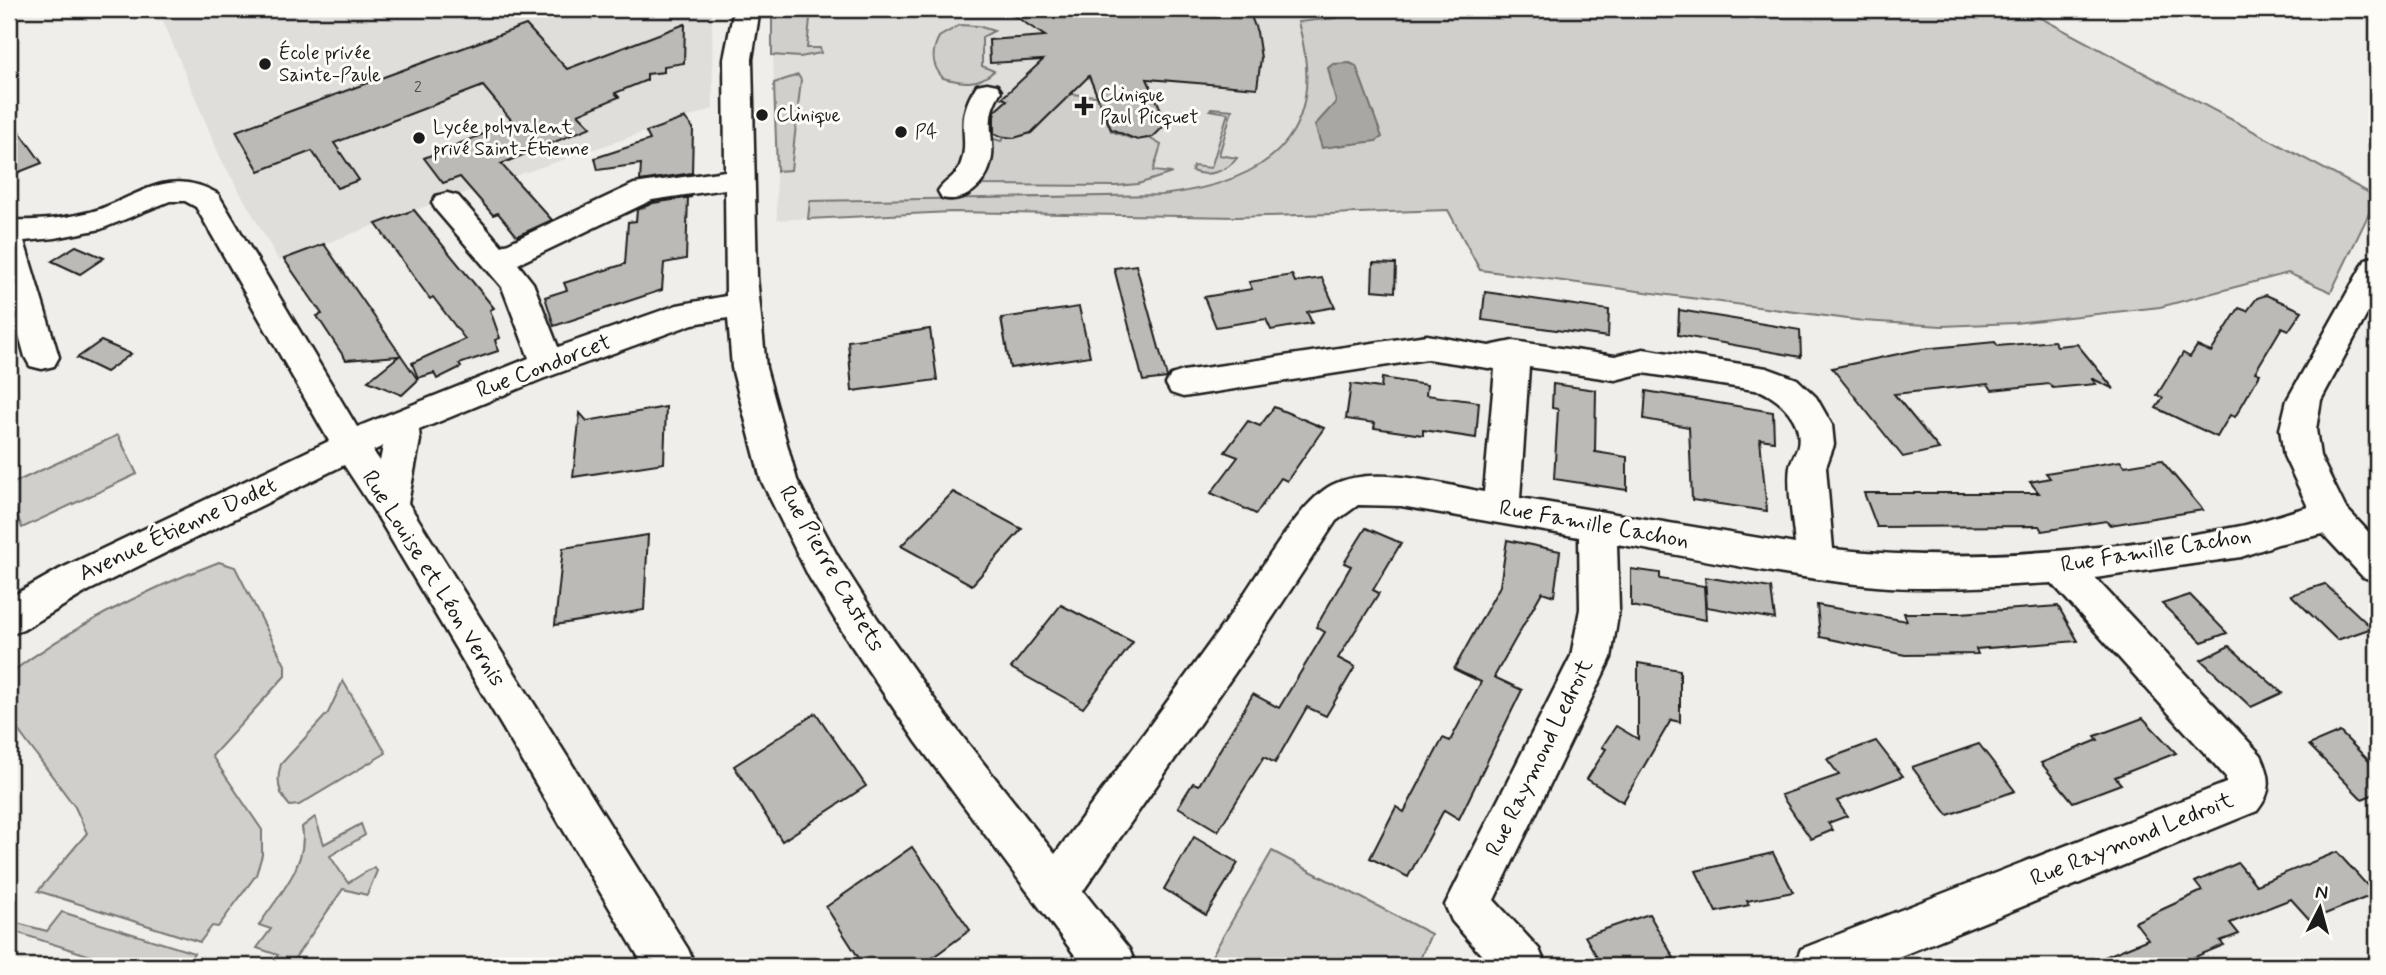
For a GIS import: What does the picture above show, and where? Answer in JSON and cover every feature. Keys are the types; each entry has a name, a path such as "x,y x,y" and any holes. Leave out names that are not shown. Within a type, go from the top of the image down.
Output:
{"street":[{"name":"Rue Pierre Castets","path":"727,9 726,21 738,58"},
{"name":"Rue Pierre Castets","path":"747,9 738,58 744,304 749,368 779,480 823,566 863,630 932,730 1112,966"},
{"path":"953,191 964,184 976,165 978,106 987,92"},
{"path":"498,261 645,191 739,177"},
{"name":"Rue Louise et Léon Vernis","path":"9,230 40,231 104,218 169,192 196,191 207,201 350,446 389,504 671,966"},
{"path":"447,203 516,283 548,364"},
{"path":"9,242 42,357"},
{"path":"2373,284 2304,400 2298,429 2302,456 2331,517 2377,566"},
{"name":"Rue Condorcet","path":"350,446 548,364 689,313 744,304"},
{"path":"1183,384 1427,347 1489,358 1513,353 1615,368 1643,361 1767,380 1785,388 1804,406 1814,425 1816,445 1808,467 1815,563"},
{"path":"1501,509 1513,353"},
{"path":"389,504 402,440 401,425"},
{"name":"Avenue Étienne Dodet","path":"9,618 74,580 236,504 350,446"},
{"name":"Rue Famille Cachon","path":"1055,892 1324,511 1332,502 1353,492 1376,489 1815,563 1935,573 2061,567 2241,542 2274,530 2331,517"},
{"name":"Rue Raymond Ledroit","path":"1522,966 1468,905 1591,658 1598,633 1600,607 1597,526"},
{"name":"Rue Raymond Ledroit","path":"1818,966 2242,797 2249,788 2246,769 2061,567"}],"shaded area":[{"name":"Lycée polyvalent privé Saint-Étienne","path":"158,9 712,9 713,109 429,205 279,261 221,159"},
{"name":"Clinique Paul Picquet","path":"772,9 1342,9 1332,216 951,212 777,220"},
{"path":"772,9 811,9 807,48 820,48 821,53 800,57 772,55"},
{"path":"1333,9 2024,9 2377,197 2331,292 2288,273 2160,307 2015,323 1942,326 1863,321 1480,270 1448,210 1237,217 951,212 808,219 810,201 1162,195 1200,189 1233,179 1260,165 1282,146 1297,123 1305,95 1306,62 1298,22 1337,18"},
{"path":"960,25 978,26 994,31 982,37 982,66 994,71 982,79 970,82 950,80 943,78 936,68 934,53 939,37"},
{"path":"1350,63 1356,66 1382,137 1376,141 1322,148 1315,125 1336,102 1328,68 1333,64"},
{"path":"798,75 801,80 791,170 777,171 774,83"},
{"path":"1069,94 1097,96 1111,131 1132,139 1149,138 1161,145 1153,171 1172,173 1138,184 1116,186 973,185 991,138 1001,141 1005,137 1031,133"},
{"path":"1210,110 1232,110 1219,155 1237,158 1217,172 1204,174 1192,171 1193,166 1211,168 1228,113"},
{"path":"118,435 137,474 22,528 9,494 9,485"},
{"path":"219,562 235,567 285,665 285,676 212,756 262,830 262,855 256,875 218,927 212,926 200,942 38,891 87,833 75,807 9,718 9,674 58,640 110,610"},
{"path":"343,681 386,753 299,805 290,806 279,786 281,764 328,713"},
{"path":"315,817 324,844 361,824 365,835 330,856 348,883 374,867 377,871 367,895 343,889 295,958 315,966 271,966 278,955 257,948 271,929 259,925 296,867 303,841 302,827"},
{"path":"1272,851 1431,934 1417,966 1206,966"},
{"path":"62,912 194,953 185,966 122,966 9,930 13,922 47,931"}],"building":[{"name":"Clinique Paul Picquet","path":"1004,9 1249,11 1257,32 1261,58 1257,88 1147,79 1167,123 1153,137 1137,140 1111,129 1089,76 1031,133 1014,138 998,136 994,134 994,117 995,111 1007,100 1002,98 1043,60 990,63 989,40 1045,36"},
{"path":"685,24 684,63 664,66 664,72 647,74 647,80 615,93 619,97 578,114 591,127 501,164 552,220 517,236 498,213 493,215 460,177 443,183 424,158 513,122 483,86 334,143 359,180 337,188 312,151 259,171 236,131 526,25 567,69"},
{"path":"9,117 42,163 9,176"},
{"path":"685,118 693,128 692,173 640,181 641,164 598,170 595,158 650,140 646,132"},
{"path":"688,198 686,259 664,263 662,290 554,326 545,297 567,290 564,283 625,264 628,222 636,221 637,210 653,203"},
{"path":"414,210 494,308 490,310 500,338 495,340 498,351 459,364 461,367 437,379 434,373 418,378 412,363 465,339 433,297 430,299 376,224"},
{"path":"324,244 418,380 402,395 368,381 399,356 346,360 317,316 322,314 284,259"},
{"path":"76,246 104,258 80,274 52,261"},
{"path":"1373,263 1396,264 1395,292 1372,290"},
{"path":"1136,265 1167,378 1143,381 1114,268"},
{"path":"1292,275 1295,282 1322,278 1335,307 1307,312 1312,323 1271,330 1266,319 1216,327 1204,297 1252,289 1249,282"},
{"path":"1485,292 1609,310 1608,337 1482,320"},
{"path":"2266,295 2302,311 2289,330 2282,327 2255,372 2260,374 2235,417 2230,415 2217,437 2156,408 2163,398 2157,395 2183,353 2190,357 2197,346 2211,352 2239,308 2247,311 2257,298"},
{"path":"1079,307 1090,356 1010,368 1001,318"},
{"path":"1679,310 1800,330 1801,357 1678,335"},
{"path":"930,329 937,380 852,391 848,341"},
{"path":"101,341 131,354 106,372 77,358"},
{"path":"2054,341 2057,346 2077,344 2114,389 2091,378 2096,384 2053,388 2049,384 1992,390 1988,384 1894,394 1939,449 1903,457 1832,368 1922,349 1995,342 1998,346"},
{"path":"1382,378 1427,385 1426,395 1479,402 1476,438 1423,430 1423,435 1374,428 1375,423 1346,419 1351,384 1381,388"},
{"path":"1553,384 1596,390 1595,452 1627,457 1627,490 1554,479 1558,409 1552,408"},
{"path":"1646,391 1773,412 1774,441 1760,439 1767,511 1692,500 1689,427 1644,419"},
{"path":"666,407 664,463 573,477 580,413 587,421"},
{"path":"1274,407 1324,428 1287,481 1281,478 1256,514 1211,493 1238,457 1225,452 1248,421 1260,426"},
{"path":"2161,460 2203,510 2110,525 2106,521 2042,531 2039,526 1877,527 1864,493 2039,493 2030,482 2050,478 2046,473 2120,461 2125,466"},
{"path":"953,492 1022,529 972,585 901,546"},
{"path":"1366,528 1401,543 1373,590 1379,593 1338,658 1355,667 1326,716 1307,707 1275,763 1264,757 1218,831 1178,807 1193,783 1199,785 1253,694 1279,708 1325,632 1316,627 1351,566 1344,563"},
{"path":"648,535 644,610 555,625 563,548"},
{"path":"1507,540 1560,551 1554,596 1542,592 1494,677 1522,690 1459,819 1444,810 1408,877 1370,858 1396,807 1404,812 1443,738 1450,741 1481,682 1454,669 1500,586"},
{"path":"1631,569 1660,573 1660,579 1704,586 1706,620 1631,606"},
{"path":"1705,577 1771,588 1775,619 1707,607"},
{"path":"2325,584 2372,628 2337,640 2291,595"},
{"path":"2190,595 2227,633 2202,642 2162,604"},
{"path":"1061,605 1133,642 1083,708 1011,668"},
{"path":"1817,605 1907,621 1904,613 1960,613 2058,606 2078,641 1976,649 1978,654 1905,655 1820,637"},
{"path":"2229,646 2282,693 2251,707 2201,660"},
{"path":"1638,663 1680,670 1680,722 1671,720 1623,802 1587,779 1606,749 1602,747 1616,726 1638,739"},
{"path":"816,713 866,786 782,841 734,766"},
{"path":"2143,718 2176,753 2115,777 2121,784 2073,802 2041,763 2098,740 2095,736"},
{"path":"2340,732 2377,769 2377,793 2362,799 2309,745"},
{"path":"1876,741 1903,776 1837,801 1847,816 1828,823 1833,830 1811,839 1781,795 1839,775 1827,759"},
{"path":"1979,744 2015,791 1948,815 1912,767"},
{"path":"1194,837 1238,863 1206,915 1164,889"},
{"path":"912,847 970,930 921,966 864,966 826,907"},
{"path":"2337,852 2375,894 2310,920 2291,899 2230,923 2239,934 2220,941 2224,945 2173,966 2083,966 2148,939 2135,922 2202,891 2195,882 2238,863 2256,885"},
{"path":"1773,853 1793,892 1747,901 1749,905 1716,912 1696,871"},
{"path":"1649,914 1674,958 1652,966 1602,966 1585,936"}],"place":[{"name":"École privée Sainte-Paule","path":"265,64"},
{"name":"Clinique Paul Picquet","path":"1084,106"},
{"name":"Clinique","path":"762,115"},
{"name":"P4","path":"901,132"},
{"name":"Lycée polyvalent privé Saint-Étienne","path":"419,138"}]}
